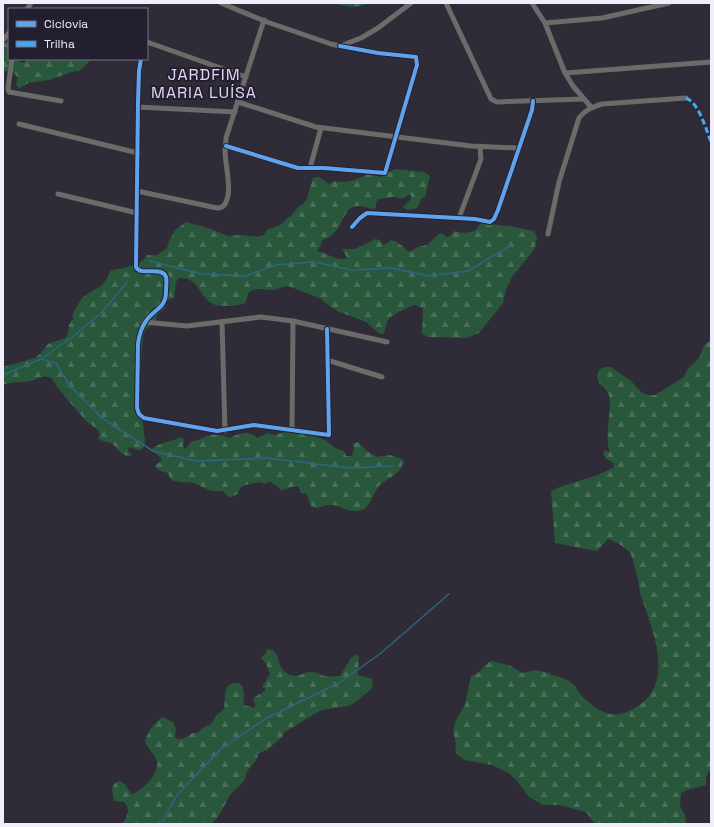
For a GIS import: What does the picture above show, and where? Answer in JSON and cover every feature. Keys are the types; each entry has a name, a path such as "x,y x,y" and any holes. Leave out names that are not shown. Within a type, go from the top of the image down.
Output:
{"street":[{"path":"221,3 264,20 340,46 378,53 416,57 417,65 384,173 298,168 226,146"},
{"path":"340,46 361,38 378,28 411,3"},
{"path":"446,3 490,99 497,102 584,99"},
{"path":"532,3 545,24 565,74 573,86 592,107"},
{"path":"545,24 602,18 669,3"},
{"path":"137,191 222,208 225,205 228,187 226,138 264,20"},
{"path":"3,40 8,35"},
{"path":"148,42 246,77"},
{"path":"12,60 8,88 9,92 61,101"},
{"path":"141,60 138,107 136,267 141,271 163,273 166,277 166,299 164,303 144,322 140,334 138,344 137,408 139,414 144,418 217,431 225,431 254,425 329,435 327,329"},
{"path":"565,74 711,62"},
{"path":"548,234 558,182 579,118 583,113 592,107 602,104 686,98"},
{"path":"352,227 367,213 459,218 490,222 494,219 532,110 533,100"},
{"path":"238,102 321,128 480,147 518,148"},
{"path":"138,107 235,112"},
{"path":"19,124 138,153"},
{"path":"310,168 321,128"},
{"path":"459,218 481,159 480,147"},
{"path":"58,194 137,214"},
{"path":"144,322 178,326 261,317 293,321 387,342"},
{"path":"292,430 293,321"},
{"path":"222,322 225,431"},
{"path":"327,360 382,377"}],"green space":[{"path":"336,3 369,3 352,7"},
{"path":"8,42 8,60 19,60 23,63 26,60 91,60 79,71 49,80 28,83 19,89 16,84 18,78 14,73 3,71 3,43"},
{"path":"395,169 424,172 430,176 425,197 421,199 418,207 409,210 403,207 411,199 410,194 402,199 394,197 379,199 376,202 376,207 374,209 361,206 353,207 348,210 335,232 322,240 317,251 335,258 343,259 347,258 342,249 355,249 375,239 380,240 384,245 391,240 394,241 410,252 418,247 427,245 439,234 442,233 447,238 455,231 466,233 476,230 482,223 534,231 537,238 534,250 512,277 506,289 503,303 479,333 467,338 428,337 422,334 423,308 414,305 399,312 389,319 385,331 383,334 380,334 366,322 337,311 322,299 288,286 275,290 253,290 248,294 245,303 233,306 218,306 208,301 191,281 179,278 176,282 174,298 161,301 165,305 165,308 157,315 155,323 146,329 143,337 139,381 134,386 139,392 145,440 144,447 142,449 138,450 129,447 128,451 132,455 129,456 120,452 111,443 98,439 100,434 97,429 86,421 49,377 3,385 3,367 35,358 48,344 65,338 68,333 69,325 73,319 73,314 83,297 102,285 108,277 110,271 125,268 141,262 147,255 157,255 167,248 175,230 186,222 211,229 228,236 240,235 258,237 264,235 268,229 282,224 298,207 303,204 307,198 313,178 319,177 329,184 334,181 343,182 360,178 369,174 381,177"},
{"path":"711,340 711,768 706,777 706,785 681,793 680,806 685,816 685,824 595,824 586,812 559,805 543,805 529,797 509,773 492,765 464,760 455,750 456,744 453,731 456,720 465,705 471,676 480,671 491,661 511,666 522,673 535,670 565,679 573,684 588,702 597,709 608,714 615,715 626,712 647,699 655,686 658,672 658,656 655,639 640,593 636,572 630,553 623,546 608,539 597,551 555,543 551,491 607,471 614,467 614,464 603,454 605,450 610,453 608,438 610,398 606,390 598,381 597,375 599,370 604,367 611,367 631,381 641,392 648,395 655,395 684,377 687,370 699,358 704,345"},
{"path":"289,431 310,434 327,441 333,447 344,451 346,456 352,456 354,448 353,444 358,442 367,451 377,457 390,455 404,460 397,473 379,486 371,502 366,508 351,511 335,505 318,508 311,506 307,494 302,493 299,487 295,486 281,490 270,481 264,484 260,482 245,485 240,488 238,494 231,497 227,496 223,491 211,491 194,483 174,481 170,479 168,473 156,468 156,465 161,461 161,458 151,450 158,445 181,437 184,440 183,446 185,449 192,441 199,440 210,435 220,435 230,438 241,433 248,433 257,438 268,433 274,435"},
{"path":"267,649 276,654 282,669 289,675 293,676 315,672 324,676 340,676 351,658 356,654 359,657 358,675 372,679 373,686 354,703 348,706 322,710 316,713 285,732 282,737 267,750 257,754 258,757 247,771 244,781 230,795 218,817 211,824 122,824 126,818 128,810 124,802 114,801 112,789 114,784 119,781 125,785 132,794 145,786 152,778 157,768 157,761 145,742 147,735 154,725 162,717 173,722 176,729 175,737 177,739 185,738 192,733 198,733 201,729 211,724 216,716 224,709 228,686 236,683 241,684 242,686 244,693 244,705 255,708 253,698 265,691 265,688 262,687 270,674 266,664 261,658 266,653"}],"waterway":[{"path":"150,261 202,274 246,276 276,265 314,262 351,270 392,268 428,276 468,271 511,245"},
{"path":"3,375 41,359 74,336 103,311 127,282"},
{"path":"41,359 56,363 70,386 102,418 153,451 196,461 268,458 349,468 393,466"},
{"path":"161,824 177,795 221,749 265,719 339,683 381,653 449,594"}],"marked path":[{"path":"686,98 695,105 711,142"}],"cycle path":[{"path":"226,146 298,168 324,168 385,173 417,65 416,57 378,53 340,46"},
{"path":"141,60 138,103 136,267 142,271 160,272 166,277 166,282 164,302 146,321 139,338 137,408 139,414 144,418 217,431 254,425 329,435 327,329"},
{"path":"352,227 367,213 475,219 490,222 494,219 498,210 532,110 533,101"}],"district":[{"name":"JARDFIM MARIA LUÍSA","path":"204,83"}]}
